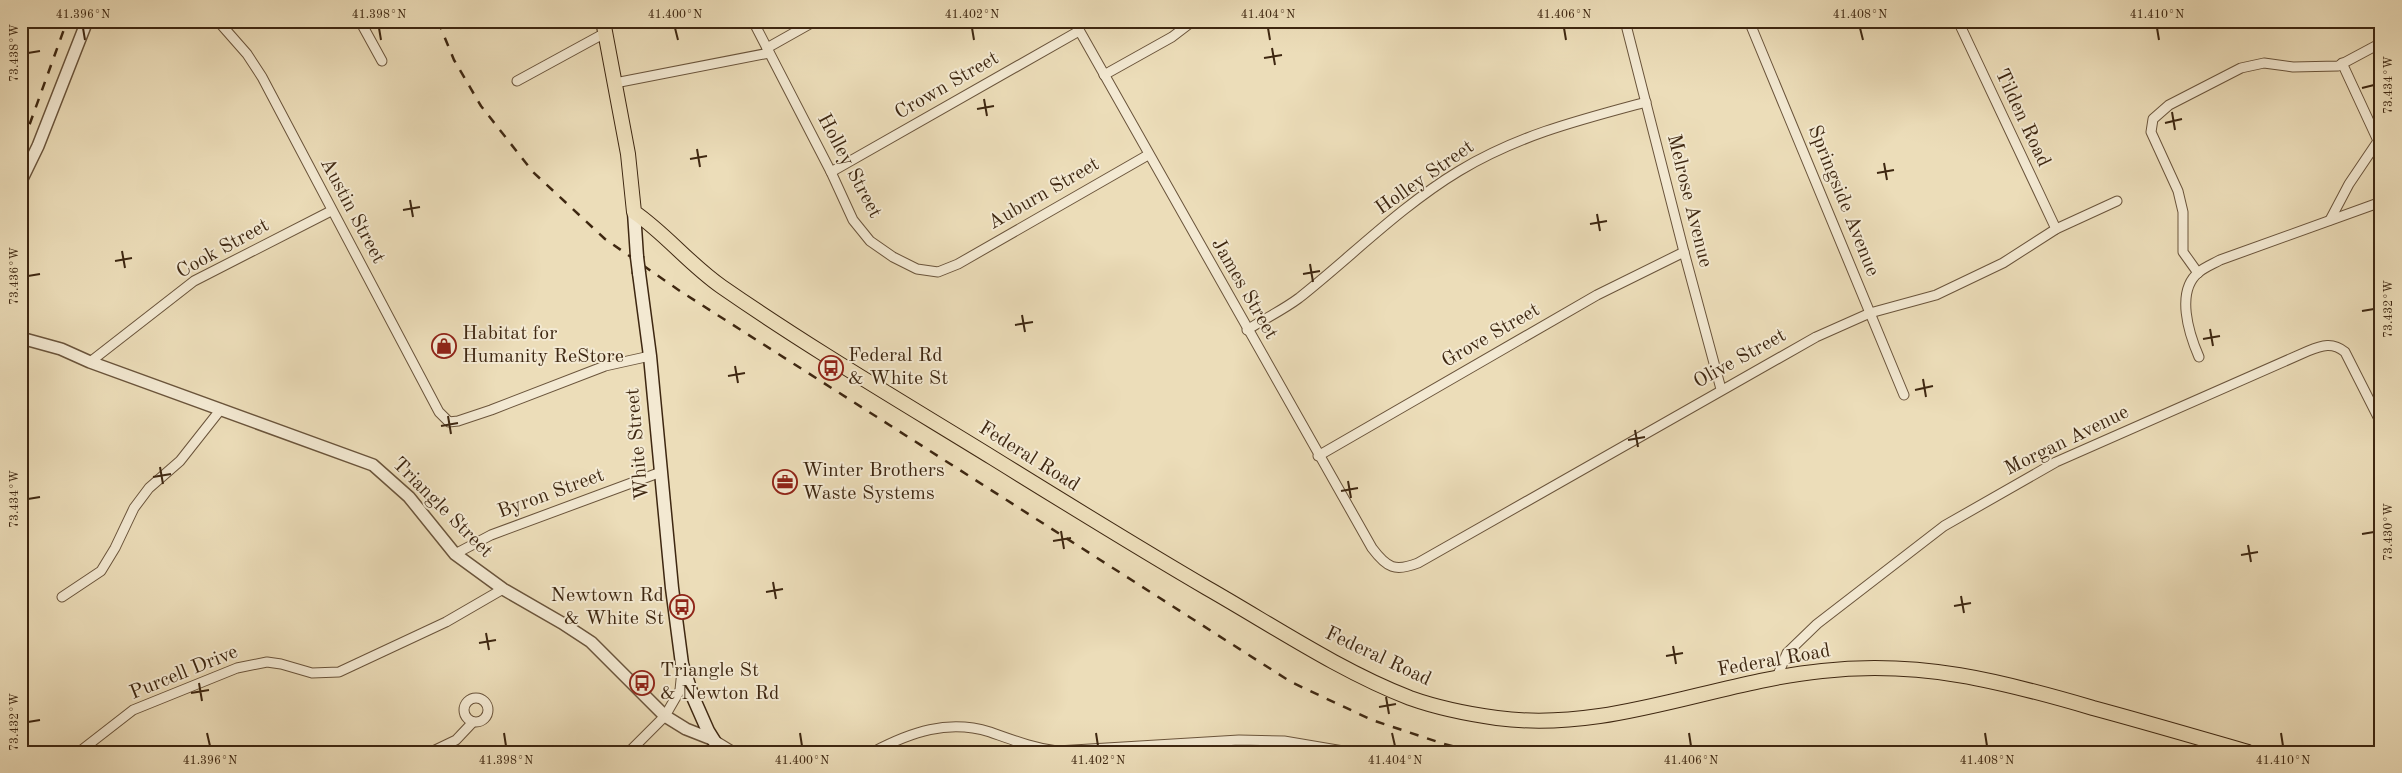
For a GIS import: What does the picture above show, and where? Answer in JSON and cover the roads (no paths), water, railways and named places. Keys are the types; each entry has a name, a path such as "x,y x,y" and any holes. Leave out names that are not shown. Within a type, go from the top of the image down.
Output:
{"main road":[{"name":"White Street","path":"604,27 628,154 637,257 650,356 671,584 682,664 693,697 721,752"},
{"name":"Federal Road","path":"634,212 655,227 716,283 804,341 1184,574 1369,680 1412,699 1456,711 1502,718 1546,721 1593,718 1632,711 1777,678 1821,671 1866,668 1918,669 1963,674 2013,685 2248,752"}],"street":[{"path":"21,181 38,146 87,21"},
{"name":"Austin Street","path":"218,21 247,54 262,77 439,412 449,422 458,421 491,410 605,366 650,356"},
{"path":"360,21 382,61"},
{"name":"Holley Street","path":"753,21 831,172 853,220 870,240 893,257 917,269 938,272 958,264"},
{"path":"614,83 768,51 815,21"},
{"name":"James Street","path":"1074,21 1318,456 1372,548 1380,560 1391,568"},
{"path":"1104,75 1172,36 1193,21"},
{"name":"Melrose Avenue","path":"1625,21 1721,389"},
{"name":"Springside Avenue","path":"1750,21 1904,395"},
{"name":"Tilden Road","path":"1958,21 2056,229"},
{"path":"516,80 604,27"},
{"name":"Crown Street","path":"831,172 1080,31"},
{"path":"2198,272 2183,252 2183,212 2178,191 2151,132 2153,120 2169,105 2241,68 2264,63 2294,67 2338,66 2381,42"},
{"path":"2330,220 2348,184 2380,144 2342,64"},
{"name":"Holley Street","path":"1247,330 1297,299 1410,206 1458,172 1500,149 1548,129 1646,102"},
{"name":"Auburn Street","path":"958,264 1148,155"},
{"name":"Olive Street","path":"1391,568 1405,568 1418,563 1721,389 1816,337 1870,313 1936,295 2003,263 2056,229 2117,201"},
{"path":"2199,357 2193,344 2185,307 2188,289 2198,272 2220,260 2381,202"},
{"name":"Cook Street","path":"90,362 194,281 331,210"},
{"name":"Grove Street","path":"1318,456 1597,295 1684,252"},
{"name":"Triangle Street","path":"21,338 61,349 90,362 373,465 408,497 455,554 503,590 562,623 590,642 665,716 686,729 714,740"},
{"name":"Morgan Avenue","path":"1777,678 1787,653 1817,624 1944,526 2056,462 2300,354 2326,344 2337,345 2345,352 2381,423"},
{"path":"62,597 101,571 115,548 134,508 149,488 180,460 221,409"},
{"name":"Byron Street","path":"455,554 491,535 661,472"},
{"name":"Purcell Drive","path":"79,752 133,710 237,668 267,662 312,673 339,672 446,622 503,590"},
{"path":"628,752 665,716 680,690 682,664"},
{"path":"435,751 456,740 473,722"},
{"path":"873,752 910,734 932,728 954,726 989,732 1032,748 1057,751 1239,740 1284,741 1349,752"},
{"path":"714,740 734,752"}],"railway":[{"path":"21,140 29,126 67,21"},
{"path":"438,21 454,60 481,106 533,172 605,239 680,291 1291,682 1372,720 1475,752"}],"place":[{"name":"Habitat for Humanity ReStore","path":"444,346"},
{"name":"Federal Rd & White St","path":"831,368"},
{"name":"Winter Brothers Waste Systems","path":"785,482"},
{"name":"Newtown Rd & White St","path":"682,607"},
{"name":"Triangle St & Newton Rd","path":"642,683"}]}
